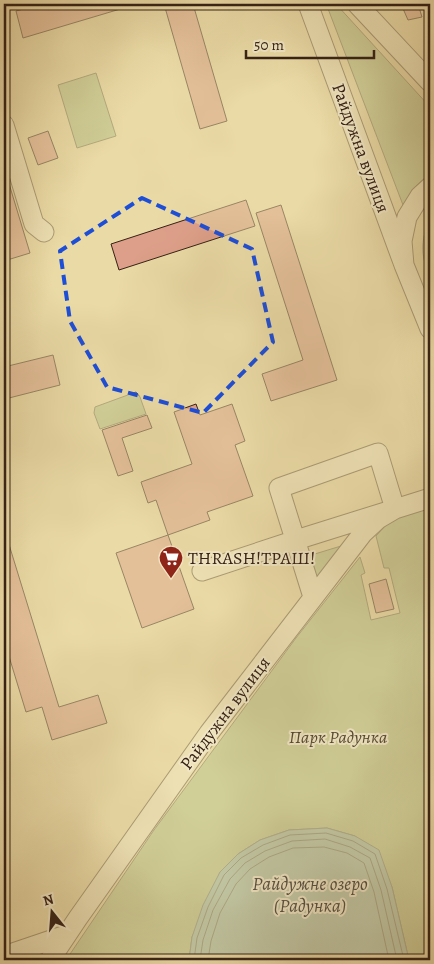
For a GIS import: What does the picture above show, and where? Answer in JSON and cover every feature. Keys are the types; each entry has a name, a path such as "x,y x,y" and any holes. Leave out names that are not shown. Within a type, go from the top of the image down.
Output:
{"street":[{"name":"Райдужна вулиця","path":"308,4 404,265 424,302"},
{"path":"357,4 430,82"},
{"path":"4,125 34,224 44,232"},
{"path":"404,265 402,241 407,217 420,196 430,187"},
{"path":"424,302 430,329"},
{"path":"202,571 296,540 395,509 378,453 279,488 296,540 314,597"},
{"name":"Райдужна вулиця","path":"50,960 209,732 363,533 378,519 395,509 430,498"},
{"path":"4,956 66,935"}],"highlighted area":[{"path":"142,198 252,249 273,342 203,413 107,387 70,321 60,251"}],"green space":[{"path":"336,4 430,107 430,173 415,187 403,205 327,6"},
{"path":"96,73 116,136 77,148 58,85"},
{"path":"430,218 430,274 424,260 423,246"},
{"path":"136,392 140,397 146,414 100,429 94,413 95,407"},
{"name":"Парк Радунка","path":"430,507 430,960 409,960 392,887 355,836 327,828 289,830 260,840 238,854 220,872 192,937 189,960 66,960 154,830 296,638 360,557 365,573 361,575 371,620 400,613 389,568 384,568 376,536 386,525 398,518"},
{"path":"341,546 314,586 305,557"}],"water":[{"name":"Райдужне озеро (Радунка)","path":"327,828 355,836 379,850 392,887 409,960 189,960 192,937 203,905 220,872 238,854 260,840 289,830"}],"building":[{"path":"42,4 126,4 127,7 23,38 16,11"},
{"path":"164,4 193,4 227,121 200,129"},
{"path":"401,4 418,4 422,17 408,20"},
{"path":"48,131 58,158 38,165 28,138"},
{"path":"7,177 30,253 4,261 4,178"},
{"path":"246,200 255,226 119,270 111,244"},
{"path":"281,205 337,380 271,401 262,374 303,360 256,213"},
{"path":"53,355 60,385 9,398 4,378 4,367"},
{"path":"196,404 200,415 232,404 245,441 235,445 253,496 207,512 210,520 168,535 156,500 148,503 141,482 192,464 174,412"},
{"path":"147,415 152,428 122,438 133,471 118,476 102,430"},
{"path":"168,535 194,609 142,628 116,553"},
{"path":"4,538 7,538 59,707 98,695 107,723 52,740 42,707 26,712 4,640"},
{"path":"386,579 394,609 376,613 369,584"}],"place":[{"name":"ТHRASH!ТРАШ!","path":"171,579"}]}
